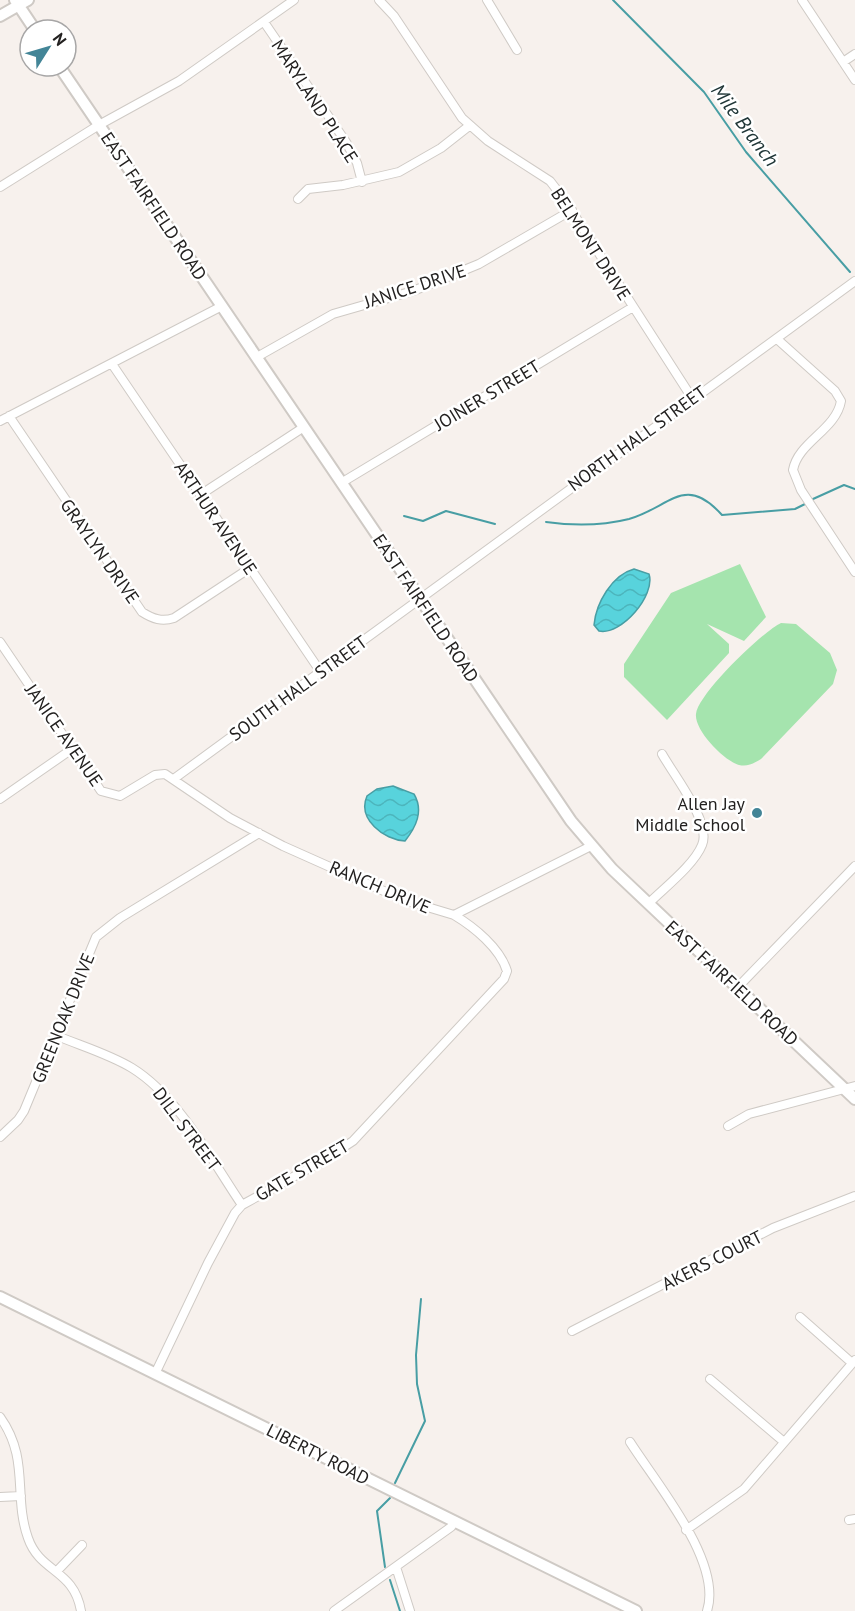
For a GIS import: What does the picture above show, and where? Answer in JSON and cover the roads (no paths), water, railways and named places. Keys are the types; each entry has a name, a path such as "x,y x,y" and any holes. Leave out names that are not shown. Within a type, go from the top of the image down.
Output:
{"main road":[{"path":"0,16 20,2 29,18"},
{"name":"EAST FAIRFIELD ROAD","path":"67,78 523,752 591,846 648,904 855,1099"},
{"name":"LIBERTY ROAD","path":"0,1296 636,1611"}],"street":[{"path":"0,187 99,125 179,81 294,0"},
{"name":"BELMONT DRIVE","path":"379,0 394,16 447,99 470,126 488,141 550,181 572,210 692,398"},
{"path":"487,0 517,50"},
{"path":"802,0 855,81"},
{"name":"MARYLAND PLACE","path":"264,22 346,142 357,163 362,182"},
{"path":"843,62 855,54"},
{"path":"298,199 308,189 382,178 419,163 470,126"},
{"name":"JANICE DRIVE","path":"257,357 333,314 412,291 479,264 572,210"},
{"name":"NORTH HALL STREET","path":"421,599 430,590 855,280"},
{"path":"0,421 222,306"},
{"name":"JOINER STREET","path":"341,483 633,307"},
{"path":"777,339 835,391 841,401 836,417 798,458 793,470 801,490 855,572"},
{"name":"ARTHUR AVENUE","path":"112,364 320,671"},
{"name":"GRAYLYN DRIVE","path":"9,416 142,612 161,620 174,618 250,568"},
{"path":"200,495 304,427"},
{"name":"SOUTH HALL STREET","path":"175,778 421,599"},
{"name":"JANICE AVENUE","path":"0,642 101,791 109,795 120,796 155,775 165,774 175,778"},
{"path":"0,799 72,749"},
{"path":"648,904 697,854 703,843 703,826 662,754"},
{"name":"RANCH DRIVE","path":"175,778 230,818 259,833 404,900 454,915 591,846"},
{"name":"GREENOAK DRIVE","path":"0,1137 24,1111 96,938 120,918 259,833"},
{"path":"738,987 855,866"},
{"name":"GATE STREET","path":"156,1374 208,1263 242,1205 324,1160 353,1141 504,979 507,971 499,955 473,928 454,915"},
{"name":"DILL STREET","path":"56,1035 132,1068 159,1089 185,1121 242,1205"},
{"path":"728,1126 749,1114 855,1086"},
{"name":"AKERS COURT","path":"572,1331 773,1228 855,1196"},
{"path":"686,1530 744,1489 854,1362 800,1317"},
{"path":"710,1379 784,1442"},
{"path":"0,1417 10,1434 20,1464 21,1496 27,1536 40,1559 57,1571 75,1590 81,1611"},
{"path":"630,1442 700,1551 709,1577 710,1602 707,1611"},
{"path":"0,1497 21,1496"},
{"path":"334,1611 452,1527 455,1521"},
{"path":"57,1571 82,1545"},
{"path":"396,1567 410,1611"}],"water":[{"path":"634,569 649,574 650,583 642,603 626,621 617,627 608,631 599,631 594,625 595,617 606,591 619,577"},
{"path":"393,786 414,794 417,800 417,819 405,841 389,837 374,827 366,813 367,796 377,789"}],"waterway":[{"name":"Mile Branch","path":"613,0 704,92 746,152 850,272"},
{"path":"813,499 844,485 855,489"},
{"path":"546,522 588,525 619,521 643,514 676,497 686,495 697,496 722,515 795,509 805,504"},
{"path":"404,516 423,521 446,511 495,524"},
{"path":"395,1483 425,1421 417,1384 416,1355 421,1299"},
{"path":"385,1567 377,1511 390,1498"},
{"path":"390,1580 400,1611"}],"place":[{"name":"Allen Jay Middle School","path":"757,813"}]}
